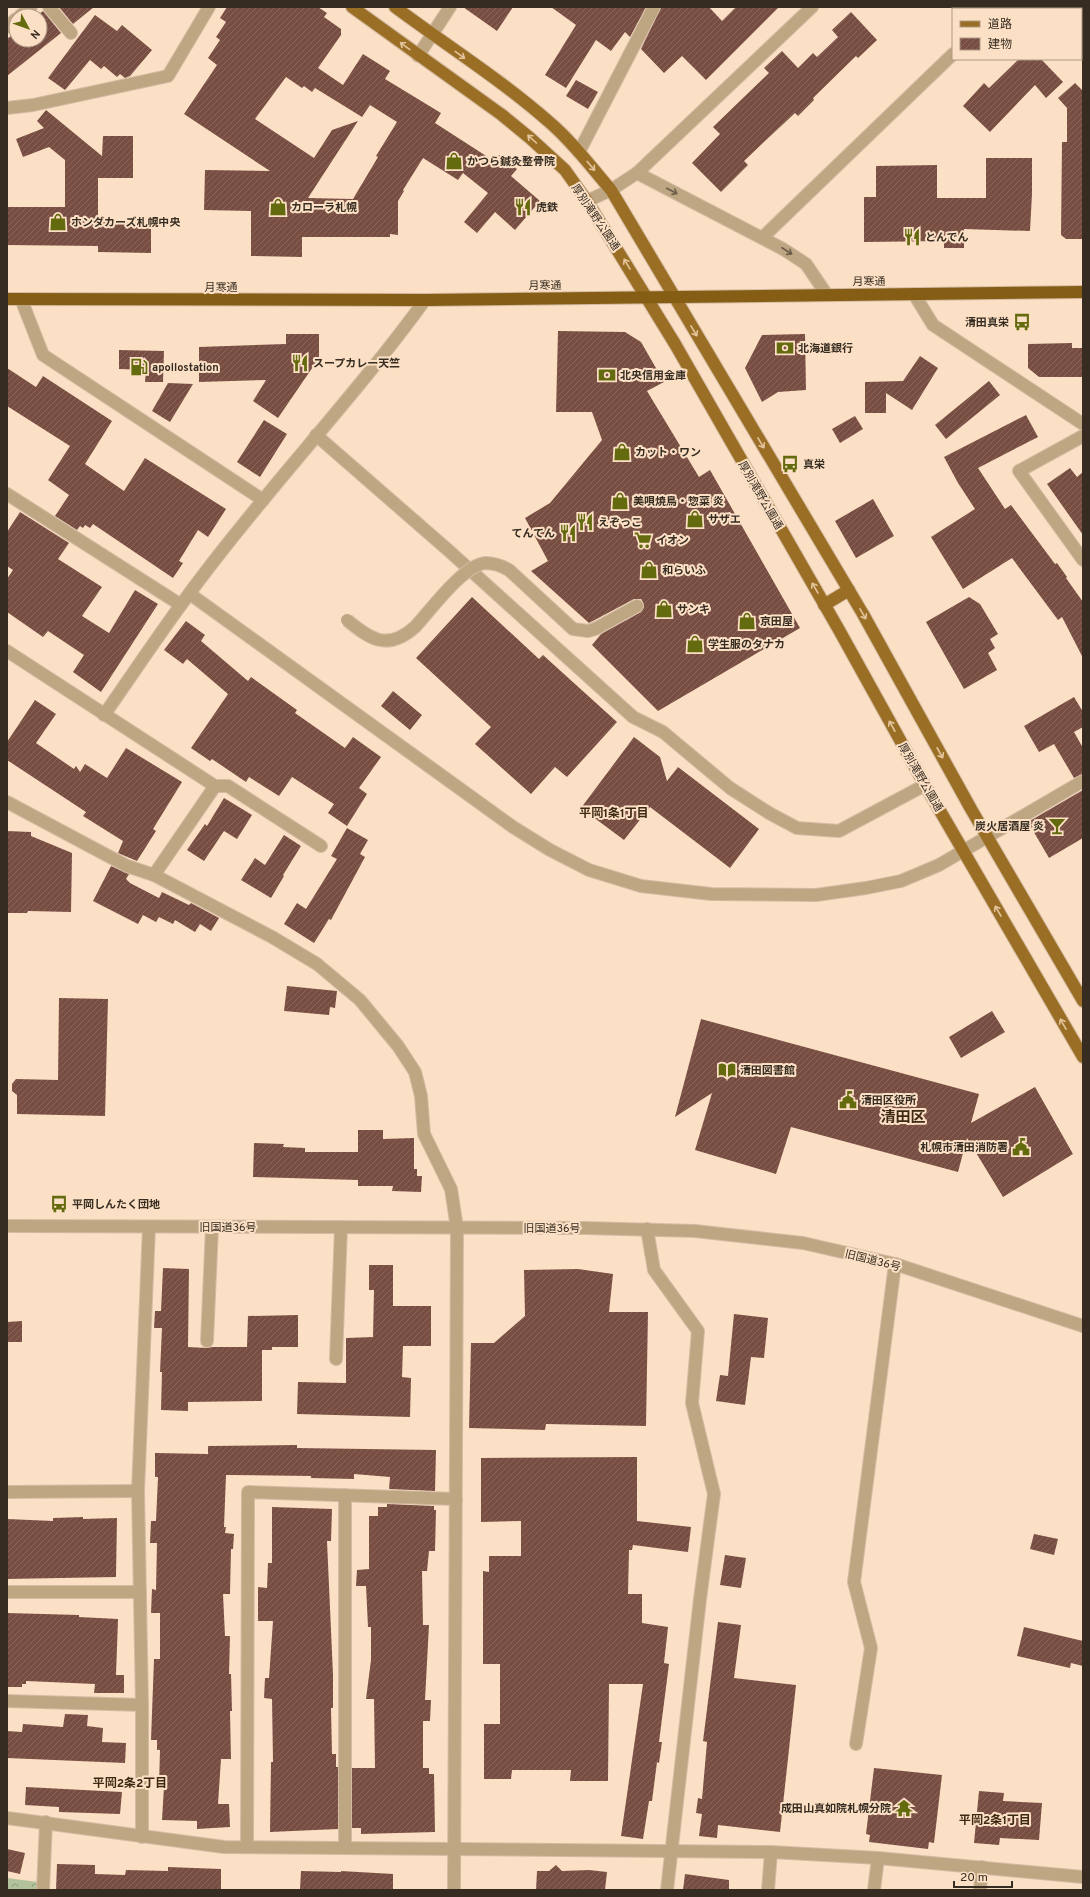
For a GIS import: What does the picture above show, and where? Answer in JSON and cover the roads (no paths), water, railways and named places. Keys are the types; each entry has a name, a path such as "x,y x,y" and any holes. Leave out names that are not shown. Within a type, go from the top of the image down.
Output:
{"highway":[{"name":"月寒通","path":"7,299 425,300 1083,292"}],"main road":[{"name":"厚別滝野公園通","path":"352,7 418,56 502,115 530,138 565,170 587,201 647,298 824,605 925,785 1083,1058"},
{"path":"395,7 517,95 549,122 579,152 611,190 849,590 988,837 1083,1001"},
{"path":"824,605 849,590"}],"street":[{"path":"49,7 71,33"},
{"path":"7,108 33,105 168,76 210,7"},
{"path":"418,56 450,7"},
{"path":"579,152 654,7"},
{"path":"587,201 611,190 637,173 812,7"},
{"path":"762,237 952,55"},
{"path":"637,173 762,237 806,264 828,295"},
{"path":"914,294 933,325 1083,424"},
{"path":"21,299 43,355 263,500"},
{"path":"104,715 203,574 398,336 425,300"},
{"path":"316,435 448,550 633,717 663,732 730,788 769,813 797,828 840,831 925,785"},
{"path":"1083,436 1019,471 1083,560"},
{"path":"7,494 181,606"},
{"path":"344,617 365,635 375,640 388,642 398,639 408,634 415,628 469,569 484,563 498,564 510,570 573,629 588,631 595,629 638,606"},
{"path":"190,594 513,827 550,850 589,870 655,889 711,894 816,895 866,888 901,881 939,865 1083,781"},
{"path":"7,651 215,786 228,786 320,846"},
{"path":"154,875 215,786"},
{"path":"7,802 127,866 154,875 272,937 317,964 360,1000 398,1046 414,1072 422,1096 424,1134 451,1189 457,1228 454,1890"},
{"name":"旧国道36号","path":"7,1226 647,1229 695,1231 803,1243 895,1264 1083,1326"},
{"path":"142,1837 142,1705 138,1491 148,1227"},
{"path":"207,1341 212,1227"},
{"path":"336,1359 341,1227"},
{"path":"647,1229 654,1270 698,1331 692,1403 714,1494 700,1599 667,1890"},
{"path":"856,1744 872,1648 854,1582 895,1264"},
{"path":"7,1492 138,1491"},
{"path":"247,1847 248,1492 456,1499"},
{"path":"345,1496 345,1848"},
{"path":"7,1592 140,1592"},
{"path":"7,1701 142,1705"},
{"path":"7,1818 46,1822 142,1837 224,1847 771,1852 878,1858 1083,1877"},
{"path":"43,1890 46,1822"},
{"path":"768,1890 771,1852"},
{"path":"874,1890 878,1858"},
{"path":"980,1890 982,1868"}],"place":[{"name":"かつら鍼灸整骨院","path":"454,161"},
{"name":"カローラ札幌","path":"278,207"},
{"name":"虎鉄","path":"523,207"},
{"name":"ホンダカーズ札幌中央","path":"58,222"},
{"name":"とんでん","path":"912,237"},
{"name":"清田真栄","path":"1022,322"},
{"name":"北海道銀行","path":"785,348"},
{"name":"スープカレー天竺","path":"300,363"},
{"name":"apollostation","path":"139,367"},
{"name":"北央信用金庫","path":"607,375"},
{"name":"カット・ワン","path":"622,452"},
{"name":"真栄","path":"790,464"},
{"name":"美唄焼鳥・惣菜 炎","path":"620,501"},
{"name":"サザエ","path":"695,519"},
{"name":"えぞっこ","path":"585,522"},
{"name":"てんてん","path":"568,533"},
{"name":"イオン","path":"643,540"},
{"name":"和らいふ","path":"649,570"},
{"name":"サンキ","path":"664,609"},
{"name":"京田屋","path":"747,621"},
{"name":"学生服のタナカ","path":"695,644"},
{"name":"炭火居酒屋 炎","path":"1057,826"},
{"name":"清田図書館","path":"727,1070"},
{"name":"清田区役所","path":"848,1100"},
{"name":"札幌市清田消防署","path":"1021,1147"},
{"name":"平岡しんたく団地","path":"59,1204"},
{"name":"成田山真如院札幌分院","path":"904,1808"}],"district":[{"name":"平岡1条1丁目","path":"614,813"},
{"name":"清田区","path":"903,1117"},
{"name":"平岡2条2丁目","path":"130,1783"},
{"name":"平岡2条1丁目","path":"995,1820"}]}
